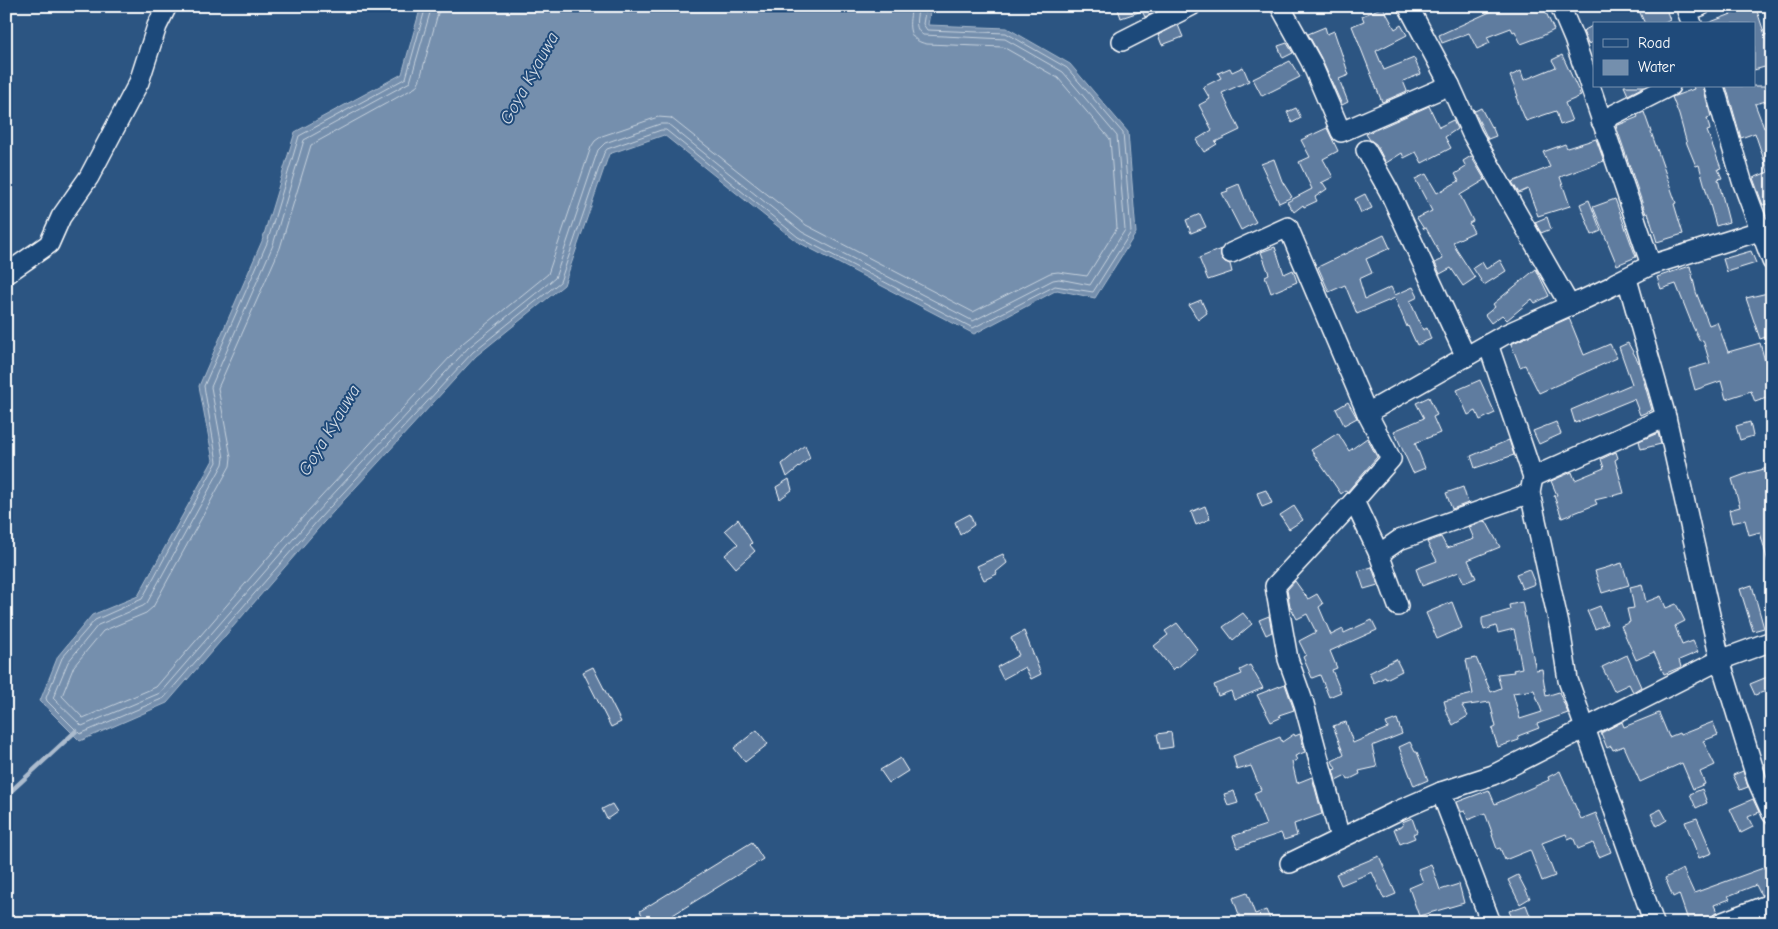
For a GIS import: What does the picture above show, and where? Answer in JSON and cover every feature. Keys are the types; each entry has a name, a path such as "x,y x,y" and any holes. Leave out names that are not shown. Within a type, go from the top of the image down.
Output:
{"street":[{"path":"6,274 49,244 61,217 89,177 139,82 157,26 167,6"},
{"path":"1122,41 1191,6"},
{"path":"1280,6 1311,62 1341,132 1450,85"},
{"path":"1408,6 1450,85 1472,134 1570,306"},
{"path":"1560,6 1574,39 1651,265"},
{"path":"1691,22 1687,11 1700,6"},
{"path":"1601,121 1666,88"},
{"path":"1715,88 1734,158 1766,229 1772,261"},
{"path":"1366,150 1389,191 1466,357"},
{"path":"1230,253 1288,227 1367,413 1391,459 1275,586 1288,659 1304,704 1340,838"},
{"path":"1570,306 1651,265 1766,229"},
{"path":"1367,413 1504,335 1627,279 1666,418 1720,660 1757,780 1772,814"},
{"path":"1488,344 1532,485 1560,628 1568,680 1654,923"},
{"path":"1379,554 1399,540 1532,485 1666,418"},
{"path":"1354,501 1379,554 1398,606"},
{"path":"1290,863 1441,792 1493,775 1720,660 1772,641"},
{"path":"1441,792 1491,923"},
{"path":"1720,923 1772,903"}],"water":[{"path":"421,6 931,6 928,25 1007,28 1070,64 1128,132 1136,233 1095,298 1057,290 974,334 796,241 664,135 609,154 564,285 476,356 323,523 167,703 80,741 40,701 58,656 92,615 138,596 213,460 199,386 262,241 295,132 402,74"}],"building":[{"path":"1117,6 1166,6 1145,17 1142,11 1121,18"},
{"path":"1503,6 1543,6 1554,30 1521,44 1515,31 1513,32 1511,28 1487,37 1490,43 1477,49 1469,33 1442,43 1439,35"},
{"path":"1637,6 1665,6 1670,20 1666,22 1644,22"},
{"path":"1383,7 1395,29 1401,25 1407,35 1376,51 1384,70 1414,58 1421,74 1403,81 1407,91 1382,102 1352,26 1364,21 1362,16"},
{"path":"1747,8 1748,11 1756,8 1765,35 1772,33 1772,65 1756,69 1756,22 1711,22"},
{"path":"1178,25 1183,37 1162,45 1158,35"},
{"path":"1593,26 1593,42 1588,44 1583,31"},
{"path":"1325,27 1327,34 1334,31 1349,75 1339,79 1348,102 1342,105 1308,34"},
{"path":"1287,43 1293,53 1283,58 1278,46"},
{"path":"1562,55 1581,96 1565,103 1572,121 1560,125 1556,111 1526,121 1510,76 1521,71 1524,80 1556,67 1552,60"},
{"path":"1290,61 1300,77 1262,96 1253,79"},
{"path":"1243,67 1249,81 1222,93 1240,130 1215,142 1217,144 1204,152 1196,140 1212,130 1199,105 1210,99 1203,87 1221,78 1218,73 1230,68 1232,72"},
{"path":"1768,86 1770,100 1755,104 1764,128 1772,126 1772,203 1763,205 1753,178 1768,172 1755,133 1741,138 1727,88"},
{"path":"1625,88 1641,88 1628,95"},
{"path":"1704,88 1711,117 1707,118 1710,130 1707,131 1721,168 1718,169 1722,178 1718,179 1729,222 1716,226 1699,165 1696,166 1687,144 1672,97 1694,89"},
{"path":"1429,106 1439,127 1453,120 1457,129 1445,137 1451,148 1422,163 1416,152 1404,158 1402,153 1386,163 1376,144 1366,134"},
{"path":"1296,108 1301,118 1292,123 1287,112"},
{"path":"1481,108 1496,136 1488,139 1473,109 1475,111"},
{"path":"1644,112 1676,203 1674,204 1683,234 1657,242 1616,126 1638,117 1637,115"},
{"path":"1327,128 1338,151 1323,159 1333,177 1321,183 1327,189 1315,197 1317,201 1304,207 1303,205 1294,212 1287,202 1312,189 1299,162 1310,157 1301,140"},
{"path":"1596,139 1604,161 1560,177 1570,206 1538,216 1528,189 1519,193 1512,182 1550,167 1543,152 1565,144 1567,148"},
{"path":"1471,156 1485,180 1460,195 1473,221 1469,223 1474,232 1453,242 1475,278 1463,286 1451,268 1440,274 1435,263 1443,259 1426,228 1424,229 1417,218 1432,211 1415,179 1426,174 1437,193 1459,181 1455,174 1466,167 1463,161"},
{"path":"1274,159 1282,181 1292,197 1279,203 1261,164"},
{"path":"1239,184 1256,222 1241,230 1222,193"},
{"path":"1365,194 1372,208 1361,213 1355,199"},
{"path":"1615,199 1636,257 1617,265 1593,207"},
{"path":"1589,200 1601,231 1592,235 1580,204"},
{"path":"1200,214 1206,227 1191,233 1186,220"},
{"path":"1547,217 1551,229 1541,233 1535,222"},
{"path":"1384,235 1390,248 1366,259 1372,273 1359,279 1365,299 1391,287 1395,295 1413,287 1418,297 1410,301 1423,330 1427,328 1431,339 1417,345 1395,298 1357,314 1345,285 1329,292 1318,267"},
{"path":"1275,247 1284,274 1293,270 1297,282 1271,293 1265,276 1269,274 1261,252"},
{"path":"1221,249 1221,258 1230,264 1232,272 1208,280 1199,258"},
{"path":"1751,251 1756,263 1727,272 1723,259"},
{"path":"1500,260 1506,271 1484,285 1473,268 1482,262 1486,269"},
{"path":"1690,266 1696,292 1709,325 1717,322 1728,352 1760,343 1768,372 1772,371 1772,396 1755,402 1751,391 1726,399 1721,381 1695,390 1689,369 1710,363 1703,340 1700,341 1693,327 1676,284 1661,289 1657,277"},
{"path":"1536,269 1549,296 1535,303 1532,299 1507,320 1502,315 1491,323 1485,315 1495,307 1493,304"},
{"path":"1772,292 1772,335 1760,339 1746,298"},
{"path":"1201,300 1207,313 1198,320 1189,305"},
{"path":"1569,318 1584,355 1610,344 1617,358 1539,393 1525,365 1520,367 1511,344"},
{"path":"1628,343 1638,361 1652,410 1640,415 1634,399 1575,423 1571,410 1632,384 1619,347"},
{"path":"1480,380 1495,413 1480,420 1476,411 1468,415 1457,390"},
{"path":"1429,397 1437,415 1433,417 1440,433 1415,443 1425,468 1413,473 1394,431 1424,418 1416,403"},
{"path":"1348,402 1357,418 1344,425 1336,409"},
{"path":"1556,422 1561,434 1539,444 1533,431"},
{"path":"1750,422 1753,436 1740,440 1736,426"},
{"path":"1338,433 1349,451 1367,438 1377,457 1347,492 1345,491 1341,494 1311,450"},
{"path":"1658,433 1661,444 1641,449 1639,441"},
{"path":"1509,440 1514,455 1475,468 1471,456"},
{"path":"805,445 810,458 787,477 782,464"},
{"path":"1616,452 1618,458 1615,460 1624,493 1595,500 1597,504 1562,518 1554,496 1557,495 1551,481 1572,472 1575,480 1604,468 1601,459"},
{"path":"1772,467 1772,561 1768,562 1760,532 1749,535 1745,520 1732,523 1729,510 1740,507 1732,479"},
{"path":"789,479 792,490 780,499 776,487"},
{"path":"1463,487 1468,503 1452,509 1446,493"},
{"path":"1266,490 1272,503 1262,507 1257,493"},
{"path":"1205,506 1210,519 1196,525 1191,512"},
{"path":"1294,506 1303,520 1289,529 1280,515"},
{"path":"970,514 974,525 960,535 955,522"},
{"path":"738,519 752,543 750,545 755,551 736,568 725,555 738,544 725,530"},
{"path":"1486,521 1500,547 1468,560 1476,578 1464,583 1459,572 1422,586 1416,569 1437,561 1427,542 1441,537 1447,548 1474,539 1469,527"},
{"path":"1003,554 1007,563 996,572 997,574 984,580 977,566"},
{"path":"1622,563 1629,585 1602,593 1595,571"},
{"path":"1372,567 1378,585 1364,589 1358,571"},
{"path":"1529,569 1535,584 1522,589 1516,574"},
{"path":"1295,581 1308,599 1317,594 1323,604 1319,607 1331,635 1343,629 1344,633 1372,620 1377,630 1330,651 1337,668 1332,670 1341,692 1329,697 1320,675 1312,678 1303,657 1306,655 1299,641 1316,632 1307,614 1297,619 1290,606 1287,590"},
{"path":"1642,584 1646,602 1661,596 1666,608 1676,604 1685,621 1675,626 1682,645 1693,641 1698,652 1679,660 1681,667 1664,674 1654,652 1636,660 1621,626 1630,622 1627,609 1634,608 1630,587"},
{"path":"1752,585 1764,628 1753,631 1740,589"},
{"path":"1452,602 1462,628 1437,639 1426,613"},
{"path":"1522,602 1536,670 1542,669 1546,696 1559,692 1568,713 1537,724 1539,728 1518,736 1519,740 1498,747 1492,729 1496,727 1490,702 1462,706 1468,716 1453,725 1445,709 1444,701 1473,694 1466,660 1476,658 1491,692 1501,688 1497,674 1514,672 1513,670 1522,668 1514,629 1498,633 1496,626 1484,630 1482,623 1482,618 1510,610 1509,605","holes":["1534,690 1542,712 1520,719 1513,693"]},
{"path":"1600,606 1607,624 1595,629 1587,611"},
{"path":"1243,613 1252,624 1233,640 1223,627"},
{"path":"1269,616 1272,632 1266,635 1259,620"},
{"path":"1177,623 1198,650 1173,670 1154,646 1168,635 1165,631"},
{"path":"1024,631 1041,674 1031,679 1025,667 1003,679 997,667 1019,655 1011,638"},
{"path":"1627,655 1641,687 1633,692 1629,684 1614,691 1602,667"},
{"path":"1396,659 1402,671 1374,683 1369,673"},
{"path":"1250,665 1263,688 1234,700 1231,691 1218,696 1214,685 1242,674 1240,670"},
{"path":"593,667 621,722 611,727 583,672"},
{"path":"1772,675 1772,689 1755,695 1750,684"},
{"path":"1285,684 1294,710 1279,715 1280,718 1271,722 1257,695"},
{"path":"1659,713 1669,737 1679,733 1680,735 1713,722 1718,735 1703,741 1715,765 1700,772 1705,784 1693,789 1682,763 1640,782 1624,746 1613,750 1611,746 1607,748 1601,733 1622,722 1624,727"},
{"path":"1397,719 1402,734 1372,746 1377,767 1359,771 1360,774 1348,780 1346,776 1336,781 1333,770 1336,769 1332,761 1344,755 1333,726 1346,722 1353,743 1388,728 1386,723"},
{"path":"757,730 768,744 745,762 734,748"},
{"path":"1171,732 1173,747 1160,749 1157,734"},
{"path":"1294,734 1295,736 1300,734 1305,752 1295,756 1297,760 1292,762 1297,783 1312,777 1322,814 1294,824 1297,836 1284,840 1281,833 1237,848 1233,836 1266,825 1254,793 1261,790 1251,766 1237,770 1233,756 1280,737 1282,742"},
{"path":"1410,742 1415,752 1417,752 1428,780 1414,786 1399,747"},
{"path":"900,758 908,771 889,783 880,770"},
{"path":"1560,771 1581,819 1596,813 1611,852 1599,857 1593,843 1578,849 1573,837 1568,839 1566,834 1542,843 1555,876 1542,881 1530,850 1505,860 1500,848 1497,849 1485,813 1468,820 1465,811 1461,812 1457,802 1489,790 1495,804 1549,780 1548,777"},
{"path":"1743,771 1748,787 1740,790 1733,775"},
{"path":"1702,789 1707,803 1696,808 1690,794"},
{"path":"1234,791 1238,803 1228,806 1224,794"},
{"path":"1753,799 1759,812 1748,817 1753,827 1741,833 1730,809"},
{"path":"612,804 617,812 607,819 602,809"},
{"path":"1661,809 1667,820 1657,826 1651,814"},
{"path":"1412,818 1417,832 1413,834 1415,838 1400,844 1394,829 1403,826 1402,822"},
{"path":"1697,818 1712,853 1699,858 1685,822"},
{"path":"752,842 763,859 660,923 646,923 640,911"},
{"path":"1379,856 1396,894 1384,899 1372,872 1341,885 1336,874"},
{"path":"1431,864 1440,890 1459,884 1464,903 1419,916 1409,888 1423,882 1418,869"},
{"path":"1766,867 1772,884 1772,892 1761,895 1756,885 1728,896 1730,899 1714,905 1717,912 1710,919 1702,923 1689,923 1679,894 1673,897 1665,878 1683,869 1694,893"},
{"path":"1518,875 1530,898 1520,904 1508,880"},
{"path":"1247,893 1255,914 1266,910 1270,919 1262,923 1236,923 1241,920 1233,898"},
{"path":"1526,905 1533,923 1514,923 1509,911"}],"waterway":[{"name":"Goya Kyauwa","path":"6,792 10,792 76,731"}]}
